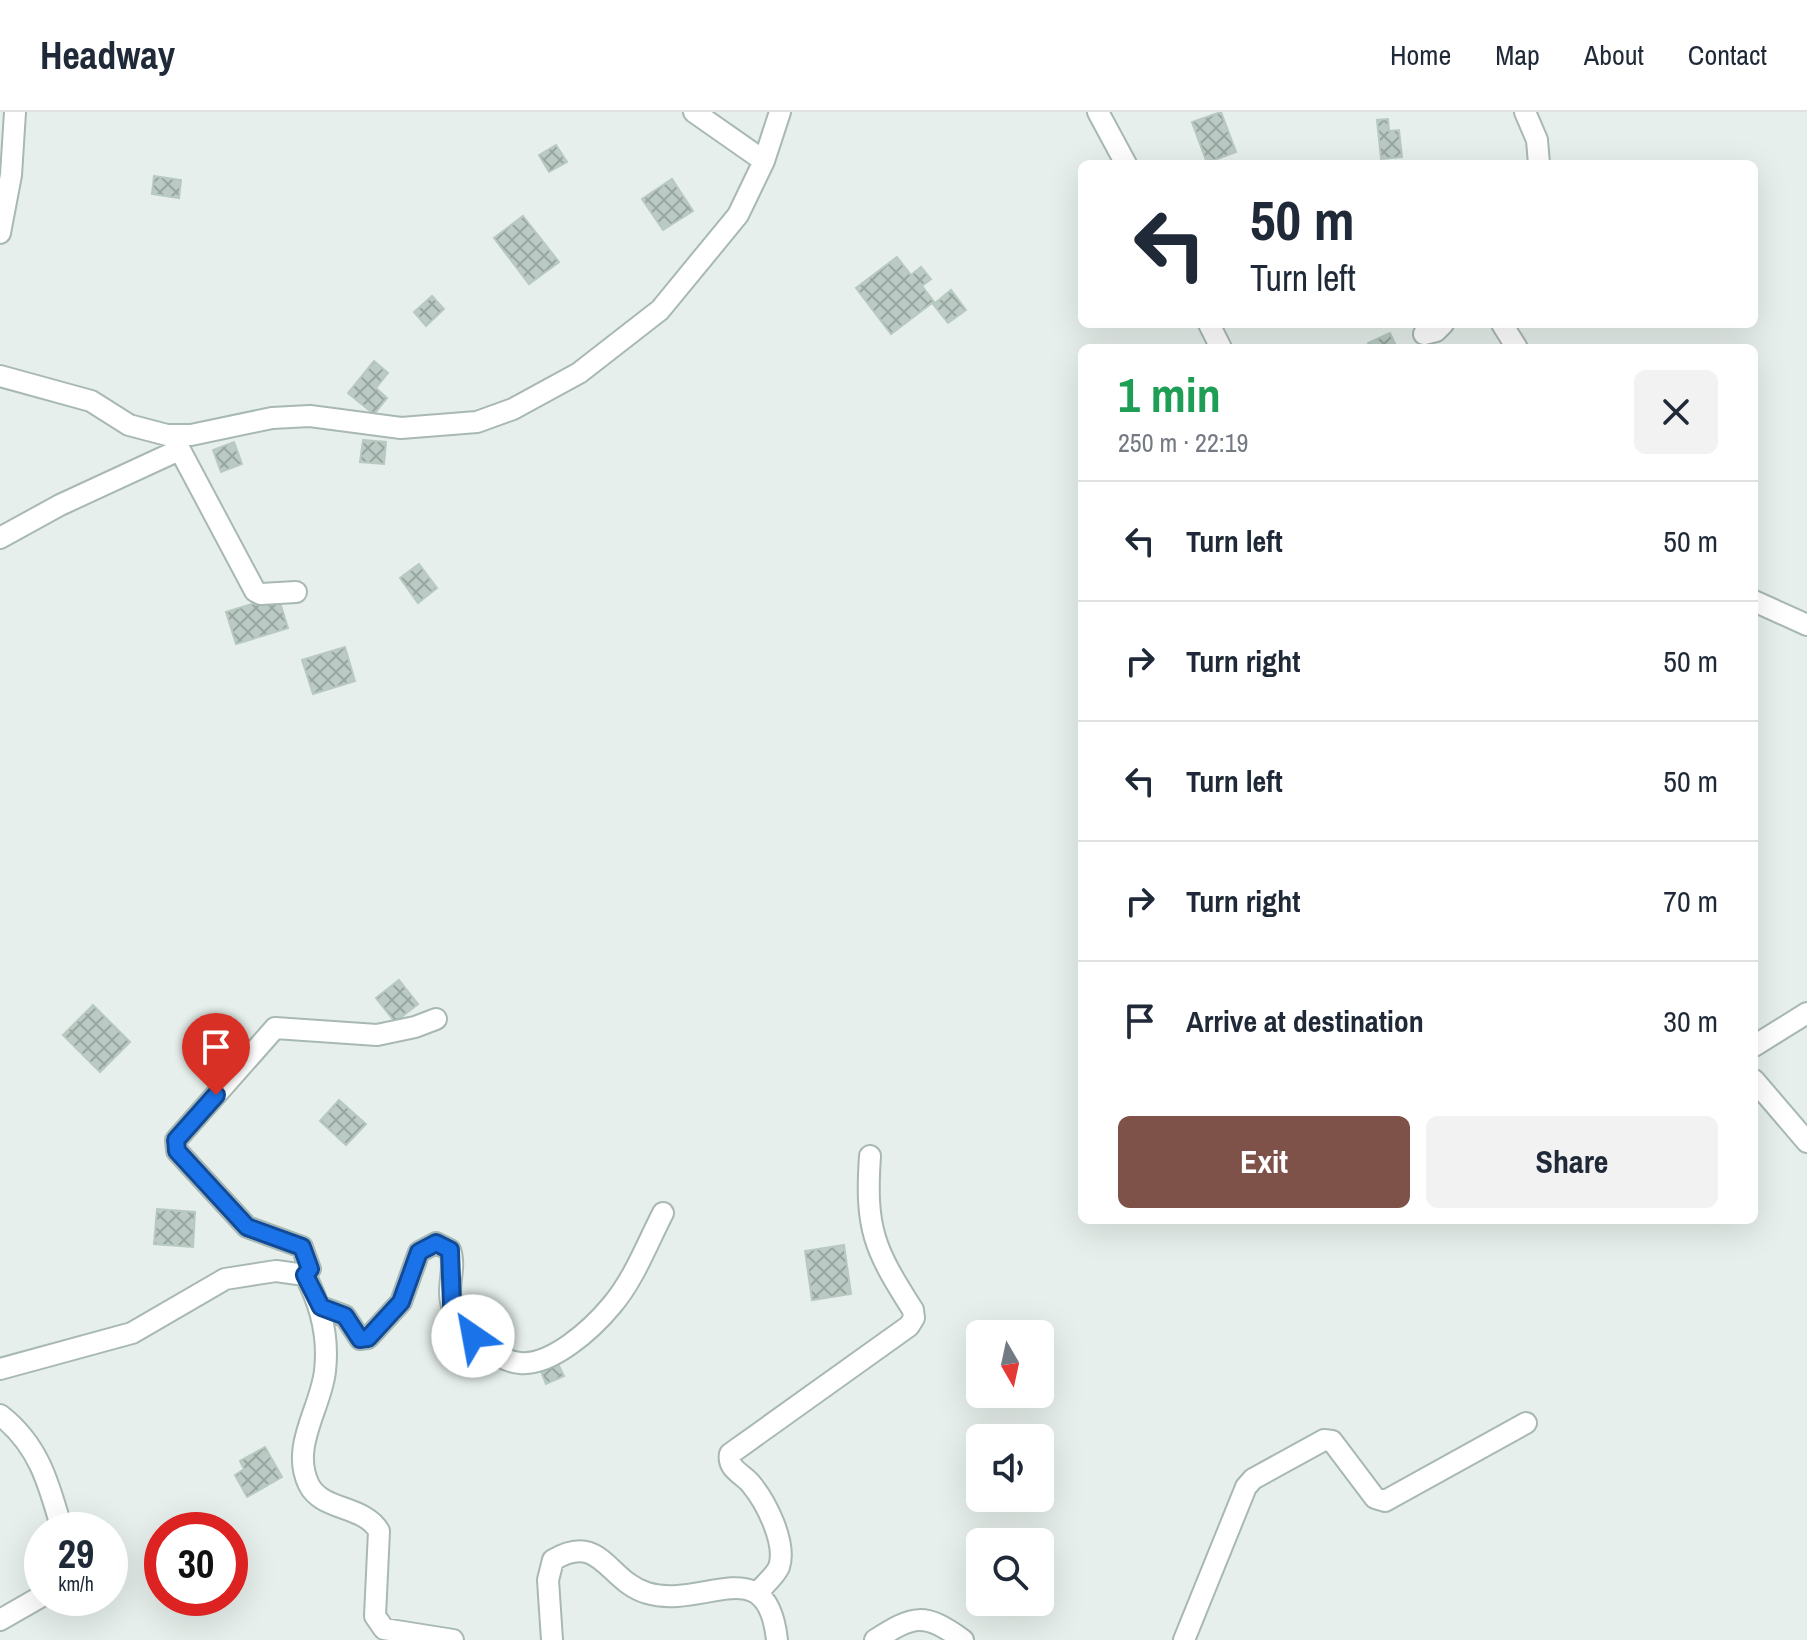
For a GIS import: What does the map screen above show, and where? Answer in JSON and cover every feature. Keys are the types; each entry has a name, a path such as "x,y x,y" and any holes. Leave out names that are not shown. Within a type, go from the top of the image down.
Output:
{"street":[{"path":"0,233 11,175 15,112"},
{"path":"694,112 764,161"},
{"path":"0,538 191,435 272,418 310,416 401,428 477,422 513,409 579,373 660,310 738,215 764,161 780,112"},
{"path":"1098,112 1124,160"},
{"path":"1525,112 1537,140 1539,160"},
{"path":"1424,334 1439,328"},
{"path":"0,376 91,401 129,425 175,443 255,591 261,594 296,592"},
{"path":"1758,603 1807,625"},
{"path":"1758,1044 1807,1013"},
{"path":"305,1275 310,1269 310,1262 302,1247 247,1227 177,1151 176,1140 275,1028 377,1035 436,1019"},
{"path":"1758,1085 1807,1142"},
{"path":"759,1591 778,1568 779,1543 764,1506 751,1483 733,1468 730,1454 909,1326 914,1318 913,1310 880,1258 871,1231 867,1197 870,1156"},
{"path":"321,1307 345,1316 360,1339 368,1338 401,1302 419,1252 436,1243 450,1250 452,1306 465,1327 500,1356 514,1363 532,1363 580,1335 611,1306 663,1213"},
{"path":"0,1369 132,1333 225,1279 276,1271 305,1275"},
{"path":"305,1275 321,1307 325,1371 304,1446 310,1487 318,1496 364,1515 379,1531 375,1616 378,1624 384,1629 453,1640"},
{"path":"0,1415 18,1429 43,1466 57,1512"},
{"path":"1184,1640 1246,1487 1253,1479 1324,1440 1332,1441 1375,1498 1385,1501 1526,1423"},
{"path":"552,1640 548,1580 553,1560 570,1550 587,1550 646,1593 674,1595 746,1588 759,1591 774,1613 777,1640"},
{"path":"0,1620 24,1606"},
{"path":"875,1640 906,1620 924,1619 939,1623 963,1640"}],"building":[{"path":"1221,112 1236,152 1206,160 1192,122"},
{"path":"1388,119 1389,131 1399,130 1402,157 1381,159 1377,120"},
{"path":"556,145 567,162 549,172 539,155"},
{"path":"154,176 181,180 179,198 152,194"},
{"path":"672,179 693,211 663,230 642,199"},
{"path":"523,216 559,262 529,284 494,238"},
{"path":"897,257 911,275 921,267 931,279 922,286 935,303 951,290 966,310 948,323 932,303 891,334 856,288"},
{"path":"432,296 444,309 426,326 414,312"},
{"path":"1390,333 1395,344 1368,344"},
{"path":"374,361 388,373 376,388 387,398 374,414 348,393"},
{"path":"363,440 386,442 384,464 360,462"},
{"path":"234,442 242,464 221,472 213,450"},
{"path":"419,564 437,588 418,603 400,578"},
{"path":"278,596 288,628 236,644 226,612"},
{"path":"345,647 355,681 313,694 302,660"},
{"path":"399,980 418,1004 395,1022 376,998"},
{"path":"93,1005 130,1042 100,1072 63,1035"},
{"path":"339,1100 366,1124 346,1145 320,1121"},
{"path":"157,1209 195,1212 193,1247 154,1244"},
{"path":"844,1245 851,1294 812,1300 805,1251"},
{"path":"557,1362 564,1376 546,1384 540,1369"},
{"path":"265,1447 282,1477 247,1497 235,1475 244,1469 240,1461"}],"route":[{"path":"216,1095 176,1140 177,1151 247,1227 287,1240 306,1251 310,1269 305,1275 321,1307 338,1311 353,1326 356,1337 363,1340 368,1338 394,1312 407,1292 419,1252 423,1247 436,1243 450,1250 452,1306 473,1336"}]}
